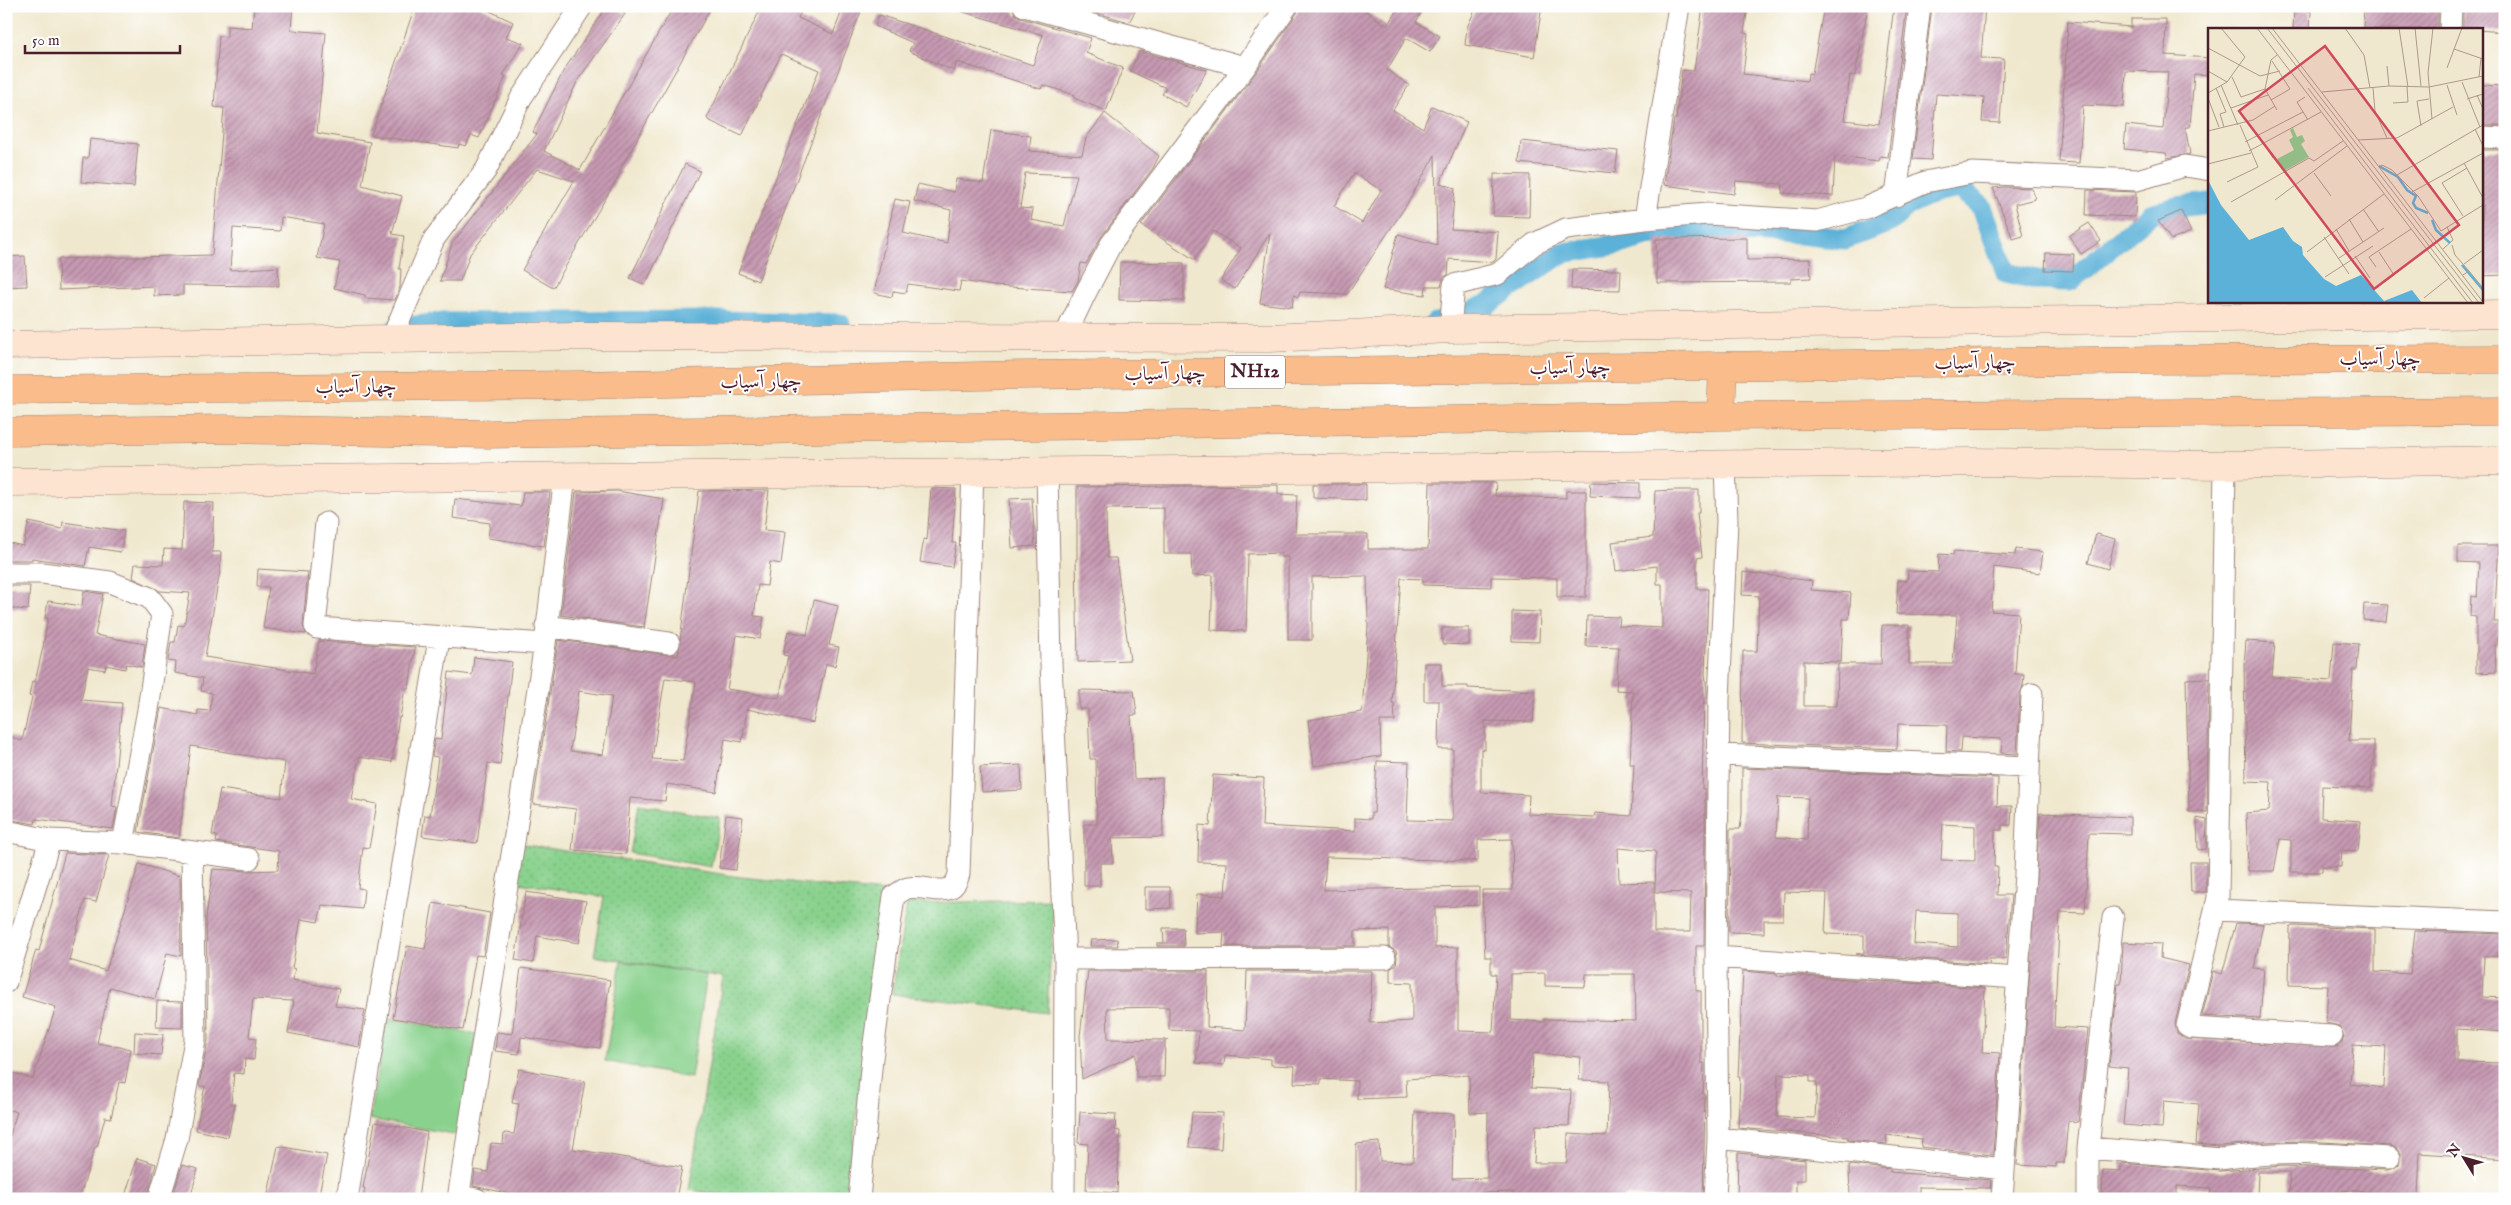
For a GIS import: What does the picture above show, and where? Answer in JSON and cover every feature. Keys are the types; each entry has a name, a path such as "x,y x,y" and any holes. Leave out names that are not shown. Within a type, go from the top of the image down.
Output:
{"highway":[{"name":"چهار آسیاب","path":"6,390 227,390 2159,360 2505,359"},
{"path":"1721,416 1723,366"},
{"path":"225,429 227,390"},
{"path":"6,432 225,429 490,434 1721,416 2505,411"}],"street":[{"path":"392,338 434,239 486,170 521,98 582,6"},
{"path":"1024,6 1245,67"},
{"path":"1070,327 1111,244 1245,67 1287,6"},
{"path":"1645,219 1679,6"},
{"path":"1896,196 1920,6"},
{"path":"2450,28 2451,6"},
{"path":"2484,137 2505,138"},
{"path":"1450,329 1454,285 1498,274 1534,244 1566,228 1708,214 1817,221 1866,208 1925,182 1972,173 2136,180 2185,166 2208,170"},
{"path":"6,345 1070,327 1270,338 1450,329 2505,314"},
{"path":"6,482 1725,464 1970,462 2225,465 2505,460"},
{"path":"1715,1199 1718,1138 1716,957 1720,755 1719,699 1727,521 1725,464"},
{"path":"2225,465 2218,898 2187,1026 2191,1028 2332,1036"},
{"path":"859,1199 872,1058 894,896 907,888 948,890 956,884 959,874 973,471"},
{"path":"1046,471 1051,663 1065,959 1064,1199"},
{"path":"465,1198 546,635 565,476"},
{"path":"326,524 315,626 317,628 440,639 546,635 670,643"},
{"path":"6,573 42,573 110,582 150,598 162,614 148,710 123,843"},
{"path":"347,1199 440,639"},
{"path":"2002,1199 2016,978 2025,875 2032,694"},
{"path":"1720,755 2029,767"},
{"path":"6,831 50,840 123,843 249,859"},
{"path":"6,982 50,840"},
{"path":"159,1199 177,1139 194,1040 192,852"},
{"path":"2215,910 2505,922"},
{"path":"2088,1199 2088,1148 2113,918"},
{"path":"1716,957 2016,978"},
{"path":"1065,959 1385,958"},
{"path":"1718,1138 2004,1169"},
{"path":"2088,1148 2221,1159 2241,1155 2315,1153 2389,1158"}],"green space":[{"path":"639,804 720,818 711,867 630,853"},
{"path":"519,844 741,877 884,892 846,1199 748,1199 689,1190 723,977 594,956 604,897 513,882"},
{"path":"1054,900 1047,1013 892,994 907,903"},
{"path":"621,961 707,975 691,1078 605,1061"},
{"path":"387,1018 477,1034 459,1135 369,1119"}],"building":[{"path":"254,6 293,6 291,30 326,33 317,133 370,142 362,185 402,196 392,234 404,236 399,269 401,269 400,287 395,300 365,298 365,295 334,288 340,262 317,258 324,224 281,217 280,231 233,228 230,270 278,267 279,286 183,285 183,295 154,296 154,286 59,290 58,259 212,255 224,108 214,107 219,36 227,37 227,26 252,28"},
{"path":"415,6 479,6 513,22 506,37 523,43 503,75 506,76 479,138 471,135 466,146 459,144 458,148 371,135"},
{"path":"607,6 614,6 625,14 578,80 544,151 580,170 674,6 712,6 619,171 621,172 553,288 522,270 574,181 537,169 470,254 460,281 440,281 452,244 537,134 533,132 564,70"},
{"path":"762,6 804,6 798,18 833,34 844,6 863,6 758,281 738,273 819,70 781,54 742,136 708,120 707,118"},
{"path":"961,6 1012,6 1015,14 1021,18 1091,38 1086,53 1123,68 1106,111 1074,98 1075,95 1043,85 1041,89 957,62 954,71 909,51 913,43 875,26 879,15 1033,65 1043,35 960,11"},
{"path":"1072,6 1138,6 1129,22"},
{"path":"1299,6 1359,6 1387,26 1399,6 1425,6 1416,22 1440,36 1430,52 1406,38 1387,70 1409,85 1393,110 1423,128 1432,106 1467,122 1440,183 1455,188 1451,229 1498,232 1496,259 1493,262 1449,259 1448,275 1444,277 1441,286 1426,286 1425,295 1383,289 1398,234 1437,245 1435,155 1407,204 1347,294 1300,292 1298,297 1294,295 1292,307 1260,303 1270,233 1235,289 1221,280 1241,248 1213,231 1195,260 1141,225 1255,74 1297,13","holes":["1354,173 1381,190 1362,223 1334,206"]},
{"path":"1477,6 1542,6 1534,57 1465,45 1467,27"},
{"path":"1703,6 1748,6 1744,33 1748,34 1743,74 1807,81 1808,73 1812,74 1824,6 1868,6 1855,76 1850,75 1844,120 1879,124 1894,6 1907,6 1888,157 1880,156 1879,161 1835,156 1833,196 1782,193 1783,184 1736,181 1734,194 1664,185 1674,119 1676,119 1682,70 1694,71"},
{"path":"1932,6 1985,6 1981,58 2004,59 2000,123 1982,122 1984,97 1936,94 1931,160 1913,159"},
{"path":"2364,6 2422,6 2422,12 2438,12 2438,28 2363,28"},
{"path":"2463,6 2505,6 2505,32 2484,30 2484,28 2463,28"},
{"path":"2294,10 2311,11 2310,28 2293,28"},
{"path":"2131,19 2166,19 2165,55 2208,58 2208,75 2194,74 2190,127 2185,127 2190,154 2167,158 2166,153 2124,149 2126,125 2163,129 2168,72 2126,71 2124,107 2083,105 2079,163 2059,162 2068,22 2131,27"},
{"path":"1140,51 1207,70 1186,107 1162,94 1166,88 1130,71"},
{"path":"2484,85 2505,86 2505,125 2484,125"},
{"path":"1105,113 1159,156 1153,168 1101,237 1086,264 1081,263 1078,281 1072,291 994,286 961,281 959,291 908,284 906,293 893,291 892,297 874,293 895,199 910,202 903,233 947,243 951,210 914,201 918,184 954,192 956,179 983,183 991,130 1031,136 1029,151 1082,155 1086,138","holes":["1025,173 1077,175 1064,226 1031,220 1033,209 1020,208"]},
{"path":"90,139 138,144 134,187 81,182 83,158 88,158"},
{"path":"1521,141 1618,151 1615,173 1519,163"},
{"path":"2484,150 2505,150 2505,275 2484,276"},
{"path":"685,164 700,171 645,285 630,278"},
{"path":"1494,174 1530,175 1529,217 1493,216"},
{"path":"1993,188 2032,188 2035,199 2015,204 2023,236 2013,239"},
{"path":"2087,190 2136,192 2135,217 2086,215"},
{"path":"2181,211 2191,232 2171,240 2158,221"},
{"path":"2089,223 2101,241 2081,254 2069,236"},
{"path":"1747,238 1747,260 1810,259 1811,278 1791,279 1791,282 1657,283 1656,239"},
{"path":"2046,253 2074,254 2073,271 2045,270"},
{"path":"25,256 27,286 6,287 6,257"},
{"path":"1120,262 1184,263 1184,301 1119,300"},
{"path":"1572,269 1621,270 1620,290 1571,289"},
{"path":"1591,482 1640,483 1640,498 1590,496"},
{"path":"1430,483 1496,483 1495,496 1566,498 1566,491 1586,491 1586,597 1557,597 1557,578 1491,577 1491,587 1423,585 1423,579 1401,578 1392,703 1394,703 1395,721 1380,721 1381,756 1314,766 1308,720 1362,712 1368,626 1367,576 1312,577 1312,640 1288,640 1288,557 1281,557 1281,553 1248,554 1246,631 1211,630 1213,575 1192,576 1191,554 1164,554 1164,508 1106,509 1107,558 1116,558 1130,660 1078,662 1077,487 1278,485 1278,494 1297,495 1295,534 1368,534 1368,549 1428,549"},
{"path":"1313,484 1366,484 1366,500 1313,498"},
{"path":"931,488 956,489 952,543 956,543 952,567 920,562 924,539 927,540"},
{"path":"769,490 764,530 785,532 781,564 770,562 767,586 758,585 754,616 764,617 760,639 737,635 727,689 779,698 788,656 783,655 788,631 807,635 814,600 838,606 829,645 839,647 835,666 826,664 813,723 747,709 742,742 725,739 716,792 667,784 665,801 630,798 626,854 572,850 576,809 533,804 558,640 678,656 699,491","holes":["665,678 696,682 683,761 652,759","579,691 612,696 603,755 570,751"]},
{"path":"1699,490 1699,513 1697,513 1702,557 1697,558 1697,589 1708,589 1705,674 1707,698 1704,698 1702,789 1705,789 1704,946 1696,946 1696,991 1701,991 1701,1063 1704,1063 1703,1094 1705,1094 1703,1199 1624,1196 1623,1199 1513,1199 1513,1192 1481,1193 1481,1199 1356,1199 1356,1144 1379,1142 1380,1161 1413,1162 1415,1112 1454,1114 1452,1179 1487,1178 1488,1112 1470,1113 1469,1075 1406,1079 1407,1097 1357,1099 1357,1081 1321,1079 1321,1084 1294,1083 1295,1066 1271,1065 1271,1059 1225,1055 1224,1065 1196,1063 1199,1031 1169,1030 1169,1007 1107,1008 1108,1039 1168,1040 1165,1041 1164,1077 1136,1077 1136,1054 1082,1079 1080,1036 1088,971 1208,971 1207,1027 1245,1030 1247,971 1372,971 1370,1023 1412,1021 1412,983 1390,982 1390,969 1396,965 1397,957 1396,951 1389,947 1389,930 1355,931 1355,946 1223,946 1224,932 1195,933 1197,894 1225,896 1227,863 1198,862 1199,825 1210,826 1213,775 1264,778 1262,826 1355,831 1355,818 1371,819 1371,813 1374,813 1377,761 1409,762 1407,820 1453,821 1453,749 1438,749 1439,701 1424,701 1424,663 1442,663 1442,686 1535,691 1533,722 1485,721 1485,750 1481,749 1481,792 1529,795 1528,814 1594,817 1595,813 1631,816 1634,764 1630,764 1633,691 1616,690 1619,647 1586,646 1587,616 1620,617 1619,626 1662,628 1662,584 1657,584 1657,566 1616,571 1612,542 1653,537 1655,491","holes":["1512,839 1513,890 1482,890 1485,957 1491,957 1491,974 1496,974 1493,1032 1458,1031 1458,947 1435,948 1435,907 1479,905 1479,887 1324,890 1326,857 1478,861 1478,840","1618,848 1654,851 1656,853 1655,892 1691,893 1690,932 1654,932 1654,882 1619,883","1545,973 1545,986 1585,987 1586,974 1635,974 1636,1021 1544,1019 1544,1022 1511,1020 1511,974","1533,1053 1581,1057 1579,1080 1609,1081 1607,1136 1568,1134 1567,1163 1534,1163 1536,1125 1569,1126 1571,1090 1531,1088"]},
{"path":"617,491 664,499 644,627 561,615 576,492"},
{"path":"523,492 550,492 544,546 488,538 490,523 453,518 455,499 521,506"},
{"path":"1032,498 1035,546 1012,548 1009,499"},
{"path":"184,502 214,503 212,552 221,552 220,571 205,657 313,674 319,641 415,647 409,688 405,688 392,762 359,757 351,799 377,804 369,848 363,847 358,888 364,889 362,909 322,905 318,922 301,919 292,968 295,969 292,980 339,989 335,1006 365,1010 359,1047 288,1033 294,1001 253,999 249,1037 256,1038 254,1060 245,1059 244,1074 234,1073 231,1104 235,1104 228,1137 196,1130 205,1086 199,1086 208,1040 206,917 213,869 278,870 279,851 216,842 217,836 212,835 220,789 281,798 285,762 191,746 179,838 138,832 161,708 198,715 198,710 210,711 212,693 201,691 203,678 175,673 176,662 168,661 171,642 175,642 178,625 184,626 190,593 160,591 133,578 135,564 163,565 164,549 182,550"},
{"path":"29,522 62,529 63,522 124,531 121,552 89,547 85,566 32,558 32,560 6,560 6,542 23,546"},
{"path":"2096,534 2115,539 2108,569 2088,563"},
{"path":"2458,546 2499,546 2494,622 2499,622 2497,645 2495,645 2496,672 2476,673 2476,617 2470,616 2471,596 2477,597 2479,563 2458,562"},
{"path":"2016,549 2043,552 2040,573 1994,567 1991,611 2019,613 2015,674 2024,674 2020,694 2017,754 2001,753 2002,739 1962,737 1961,752 1946,751 1947,725 1898,724 1897,749 1742,743 1743,651 1757,651 1759,596 1742,595 1743,572 1812,581 1811,590 1851,593 1849,619 1843,619 1841,662 1804,661 1804,706 1837,706 1838,664 1881,664 1882,625 1909,625 1909,664 1953,664 1957,615 1896,614 1898,580 1907,581 1908,571 1938,572 1939,554 1953,555 1954,551 2015,555"},
{"path":"258,569 308,572 303,625 306,634 263,628 269,587 257,587"},
{"path":"6,586 30,586 28,610 6,608"},
{"path":"84,591 103,594 95,635 145,644 142,667 126,664 125,669 106,665 105,670 88,667 81,700 122,703 112,806 117,807 113,829 36,819 35,824 6,819 6,735 22,741 32,697 29,696 32,681 35,682 43,647 48,618 45,618 48,601 82,606"},
{"path":"2364,604 2388,605 2386,622 2363,620"},
{"path":"1512,611 1540,612 1539,642 1512,641"},
{"path":"1442,628 1469,628 1469,645 1442,644"},
{"path":"2246,641 2275,643 2272,677 2331,681 2334,642 2359,644 2357,670 2353,670 2349,741 2374,741 2374,766 2372,766 2371,788 2322,786 2321,818 2361,821 2358,851 2342,850 2341,867 2322,866 2322,872 2291,872 2291,840 2280,839 2274,871 2248,871 2246,813 2269,811 2271,782 2246,781 2244,666"},
{"path":"474,657 512,662 500,765 488,763 477,843 422,836 425,815 430,816 438,757 432,756 435,739 441,740 449,672 472,675"},
{"path":"2209,678 2207,812 2189,812 2186,679"},
{"path":"1079,690 1134,691 1137,715 1131,715 1134,779 1162,778 1163,837 1112,838 1113,863 1100,863 1100,886 1084,886 1084,824 1097,824 1096,759 1090,759 1088,709 1079,709"},
{"path":"1021,765 1022,790 982,792 980,767"},
{"path":"1742,768 1998,778 1997,806 2012,806 2011,825 2002,825 2002,830 1995,830 1994,867 1998,867 1997,895 2011,895 2006,959 1989,959 1990,964 1856,954 1864,953 1864,935 1825,934 1827,893 1784,892 1783,920 1764,920 1764,933 1729,932 1730,829 1740,829 1742,814","holes":["1778,797 1808,798 1807,840 1776,837","1943,824 1975,826 1975,861 1941,860","1916,911 1958,913 1958,947 1914,944"]},
{"path":"2040,813 2130,817 2130,834 2089,833 2085,913 2060,912 2054,1027 2088,1029 2078,1122 2068,1121 2064,1163 2056,1163 2056,1167 2017,1165"},
{"path":"726,815 743,817 736,870 719,868"},
{"path":"2197,818 2207,820 2206,849 2198,850"},
{"path":"65,853 109,855 96,902 85,900 69,960 106,971 139,864 180,876 181,956 167,953 155,999 110,987 97,1043 131,1049 125,1083 119,1082 111,1118 105,1117 79,1199 19,1199 6,1195 6,1148 17,1112 6,1109 6,1071 33,1079 56,1007 22,997 36,950 39,951"},
{"path":"2190,862 2206,862 2206,892 2191,892"},
{"path":"1145,887 1170,887 1171,908 1145,909"},
{"path":"526,892 586,901 579,943 537,936 533,963 515,960"},
{"path":"433,903 490,913 483,956 476,955 463,1030 393,1018 407,946 425,949"},
{"path":"2236,923 2263,924 2254,968 2264,969 2260,1019 2202,1016 2213,971 2222,974"},
{"path":"2292,926 2375,929 2375,972 2410,974 2415,931 2505,934 2505,956 2484,957 2482,997 2505,998 2505,1032 2457,1029 2457,1062 2505,1063 2505,1159 2420,1153 2418,1196 2343,1190 2342,1199 2290,1199 2289,1172 2258,1172 2257,1199 2210,1199 2211,1188 2177,1186 2177,1199 2102,1199 2103,1170 2121,1171 2121,1163 2220,1171 2284,1166 2388,1170 2399,1165 2400,1153 2396,1148 2390,1146 2305,1141 2221,1146 2196,1144 2199,1104 2164,1101 2162,1128 2123,1125 2128,1068 2109,1066 2118,984 2121,984 2123,942 2161,944 2160,958 2189,965 2175,1023 2177,1033 2185,1039 2337,1047 2342,1043 2344,1036 2339,1026 2326,1023 2328,986 2289,985 2290,928","holes":["2353,1045 2386,1047 2384,1088 2350,1084"]},
{"path":"1163,928 1183,928 1184,946 1157,946 1157,943 1164,943"},
{"path":"1117,939 1118,946 1090,946 1091,940"},
{"path":"521,968 610,980 600,1048 521,1037 519,1054 495,1051 497,1032 512,1034"},
{"path":"1743,971 1777,974 1777,976 1788,975 1985,988 1982,1052 2000,1053 1993,1155 1921,1147 1922,1139 1886,1135 1887,1144 1848,1140 1848,1137 1738,1128 1740,1077 1738,1077","holes":["1778,1074 1810,1075 1810,1082 1817,1082 1815,1118 1777,1117"]},
{"path":"157,1001 182,1002 182,1028 156,1027"},
{"path":"135,1032 163,1034 161,1055 134,1053"},
{"path":"519,1069 585,1081 573,1149 682,1167 676,1199 535,1199 473,1186 475,1170 488,1172 491,1143 503,1144 504,1133 514,1134 519,1104 512,1103"},
{"path":"1080,1112 1116,1114 1115,1130 1120,1131 1117,1193 1086,1191 1088,1144 1078,1143"},
{"path":"1192,1112 1223,1113 1221,1149 1189,1147"},
{"path":"375,1122 427,1132 418,1199 363,1199 365,1188 363,1188"},
{"path":"278,1146 327,1155 318,1199 291,1199 268,1194"},
{"path":"1738,1153 1805,1160 1805,1180 1796,1180 1796,1199 1737,1199"},
{"path":"137,1158 156,1164 147,1199 124,1199"},
{"path":"182,1165 198,1169 190,1199 172,1199"},
{"path":"1849,1165 1890,1169 1890,1172 1991,1180 1990,1188 1919,1187 1919,1199 1850,1199"}],"waterway":[{"path":"1435,323 1452,320 1486,305 1562,253 1619,244 1668,230 1800,234 1845,239 1890,222 1909,204 1934,193 1959,188 1982,207 2006,273 2037,280 2070,281 2151,214 2177,207 2208,203"},
{"path":"396,329 439,323 719,321 840,324"}]}
